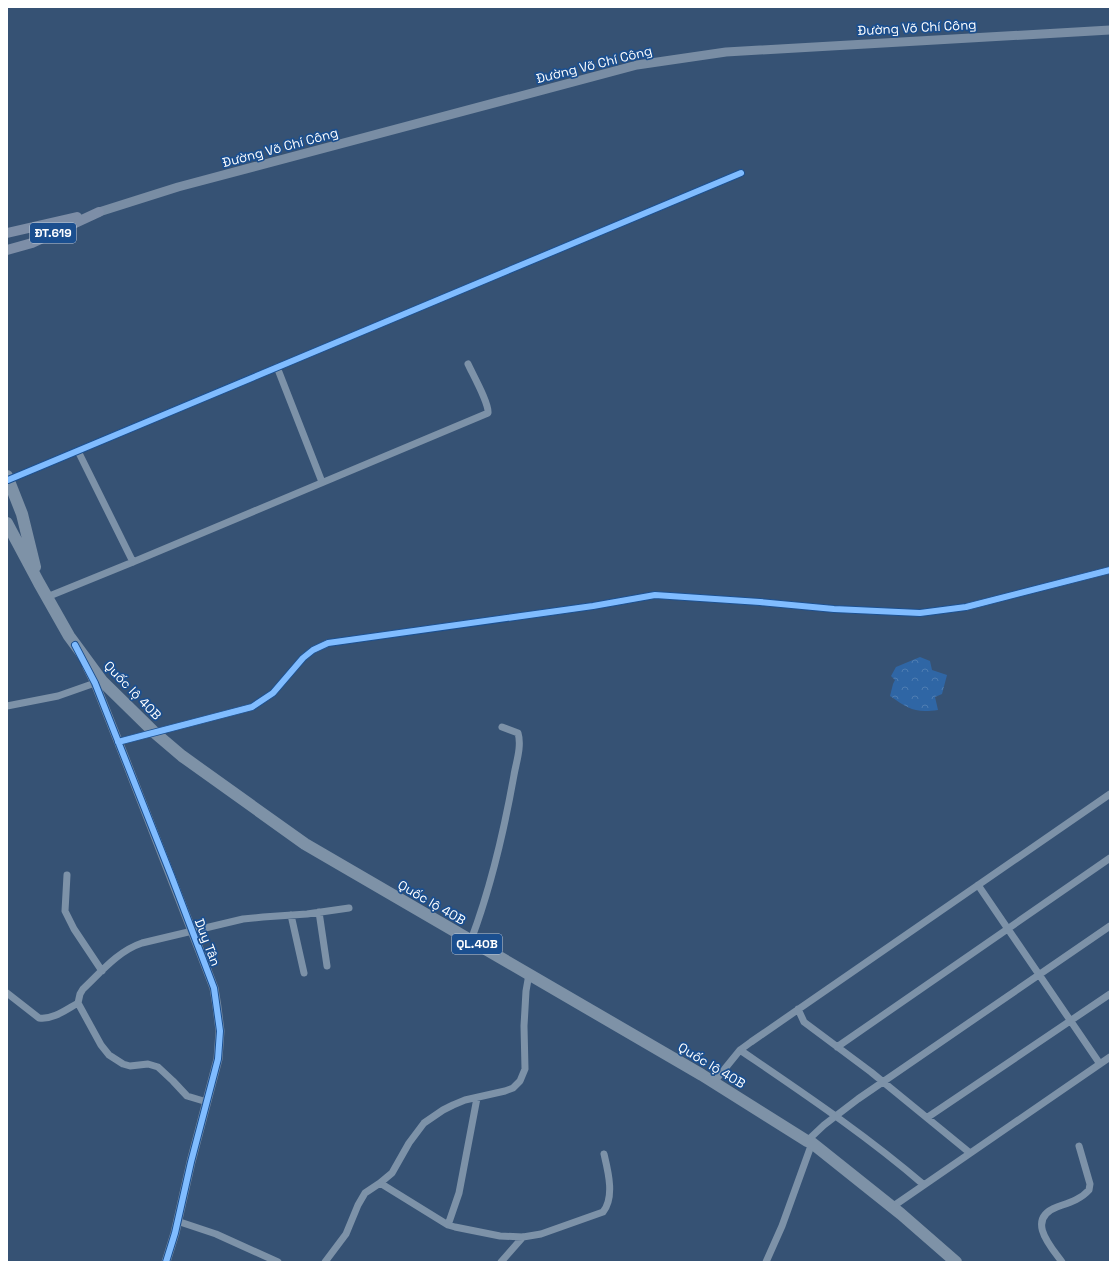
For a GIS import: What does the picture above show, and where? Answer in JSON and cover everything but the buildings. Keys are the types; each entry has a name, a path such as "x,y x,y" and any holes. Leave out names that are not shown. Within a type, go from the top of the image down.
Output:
{"highway":[{"name":"Quốc lộ 40B","path":"8,478 22,514 39,583"},
{"name":"Quốc lộ 40B","path":"7,523 39,583 75,645 102,681 155,733 182,756 305,844 714,1082 809,1142 892,1207 956,1262"}],"main road":[{"name":"Đường Võ Chí Công","path":"7,233 99,212 178,187 637,65 726,52 1110,30"},
{"name":"Đường Võ Chí Công","path":"7,250 32,243 99,212"},
{"name":"Duy Tân","path":"75,645 95,683 214,988 220,1031 218,1059 166,1262"}],"street":[{"path":"8,478 78,451 277,368 741,172"},
{"path":"47,597 488,413 483,396 468,364"},
{"path":"277,368 322,482"},
{"path":"78,451 133,562"},
{"path":"118,742 252,707 273,693 303,658 313,650 328,643 593,606 655,595 760,602 834,609 920,613 966,607 1110,570"},
{"path":"7,706 58,696 95,683"},
{"path":"471,940 487,896 495,865 517,758 519,743 518,733 502,727"},
{"path":"714,1082 740,1050 1110,794"},
{"path":"837,1047 1110,858"},
{"path":"67,875 66,910 74,929 102,971"},
{"path":"978,885 1100,1064"},
{"path":"207,1102 186,1096 158,1067 148,1064 130,1066 123,1064 109,1055 101,1045 78,1002 83,989 116,957 136,945 242,919 349,908"},
{"path":"319,912 327,966"},
{"path":"291,915 304,973"},
{"path":"766,1262 782,1226 809,1142 824,1124 1110,926"},
{"path":"325,1262 346,1234 362,1198 368,1191 388,1177 424,1123 453,1105 465,1100 496,1094 513,1088 520,1081 525,1069 526,992 529,974"},
{"path":"7,993 39,1018 44,1019 78,1002"},
{"path":"928,1118 1110,994"},
{"path":"798,1009 804,1022 883,1082 970,1153"},
{"path":"740,1050 836,1116 903,1167 924,1185"},
{"path":"892,1207 1110,1057"},
{"path":"448,1225 459,1192 477,1098"},
{"path":"1062,1262 1047,1242 1041,1226 1043,1219 1051,1210 1071,1203 1082,1197 1089,1190 1090,1184 1079,1146"},
{"path":"380,1183 448,1225 474,1232 500,1236 523,1237 541,1234 603,1212 608,1203 609,1192 608,1175 604,1154"},
{"path":"177,1221 222,1237 278,1262"},
{"path":"501,1262 523,1237"}],"green space":[{"path":"920,657 930,661 932,670 947,675 942,694 935,697 938,710 923,711 912,709 890,696 895,680 891,676 896,667"}],"cycle path":[{"path":"8,480 741,173"},
{"path":"118,742 252,707 273,693 303,658 313,650 328,643 593,606 655,595 760,602 834,609 920,613 966,607 1110,570"},
{"path":"75,645 95,683 214,988 220,1031 218,1059 191,1162 175,1233 166,1262"}]}
